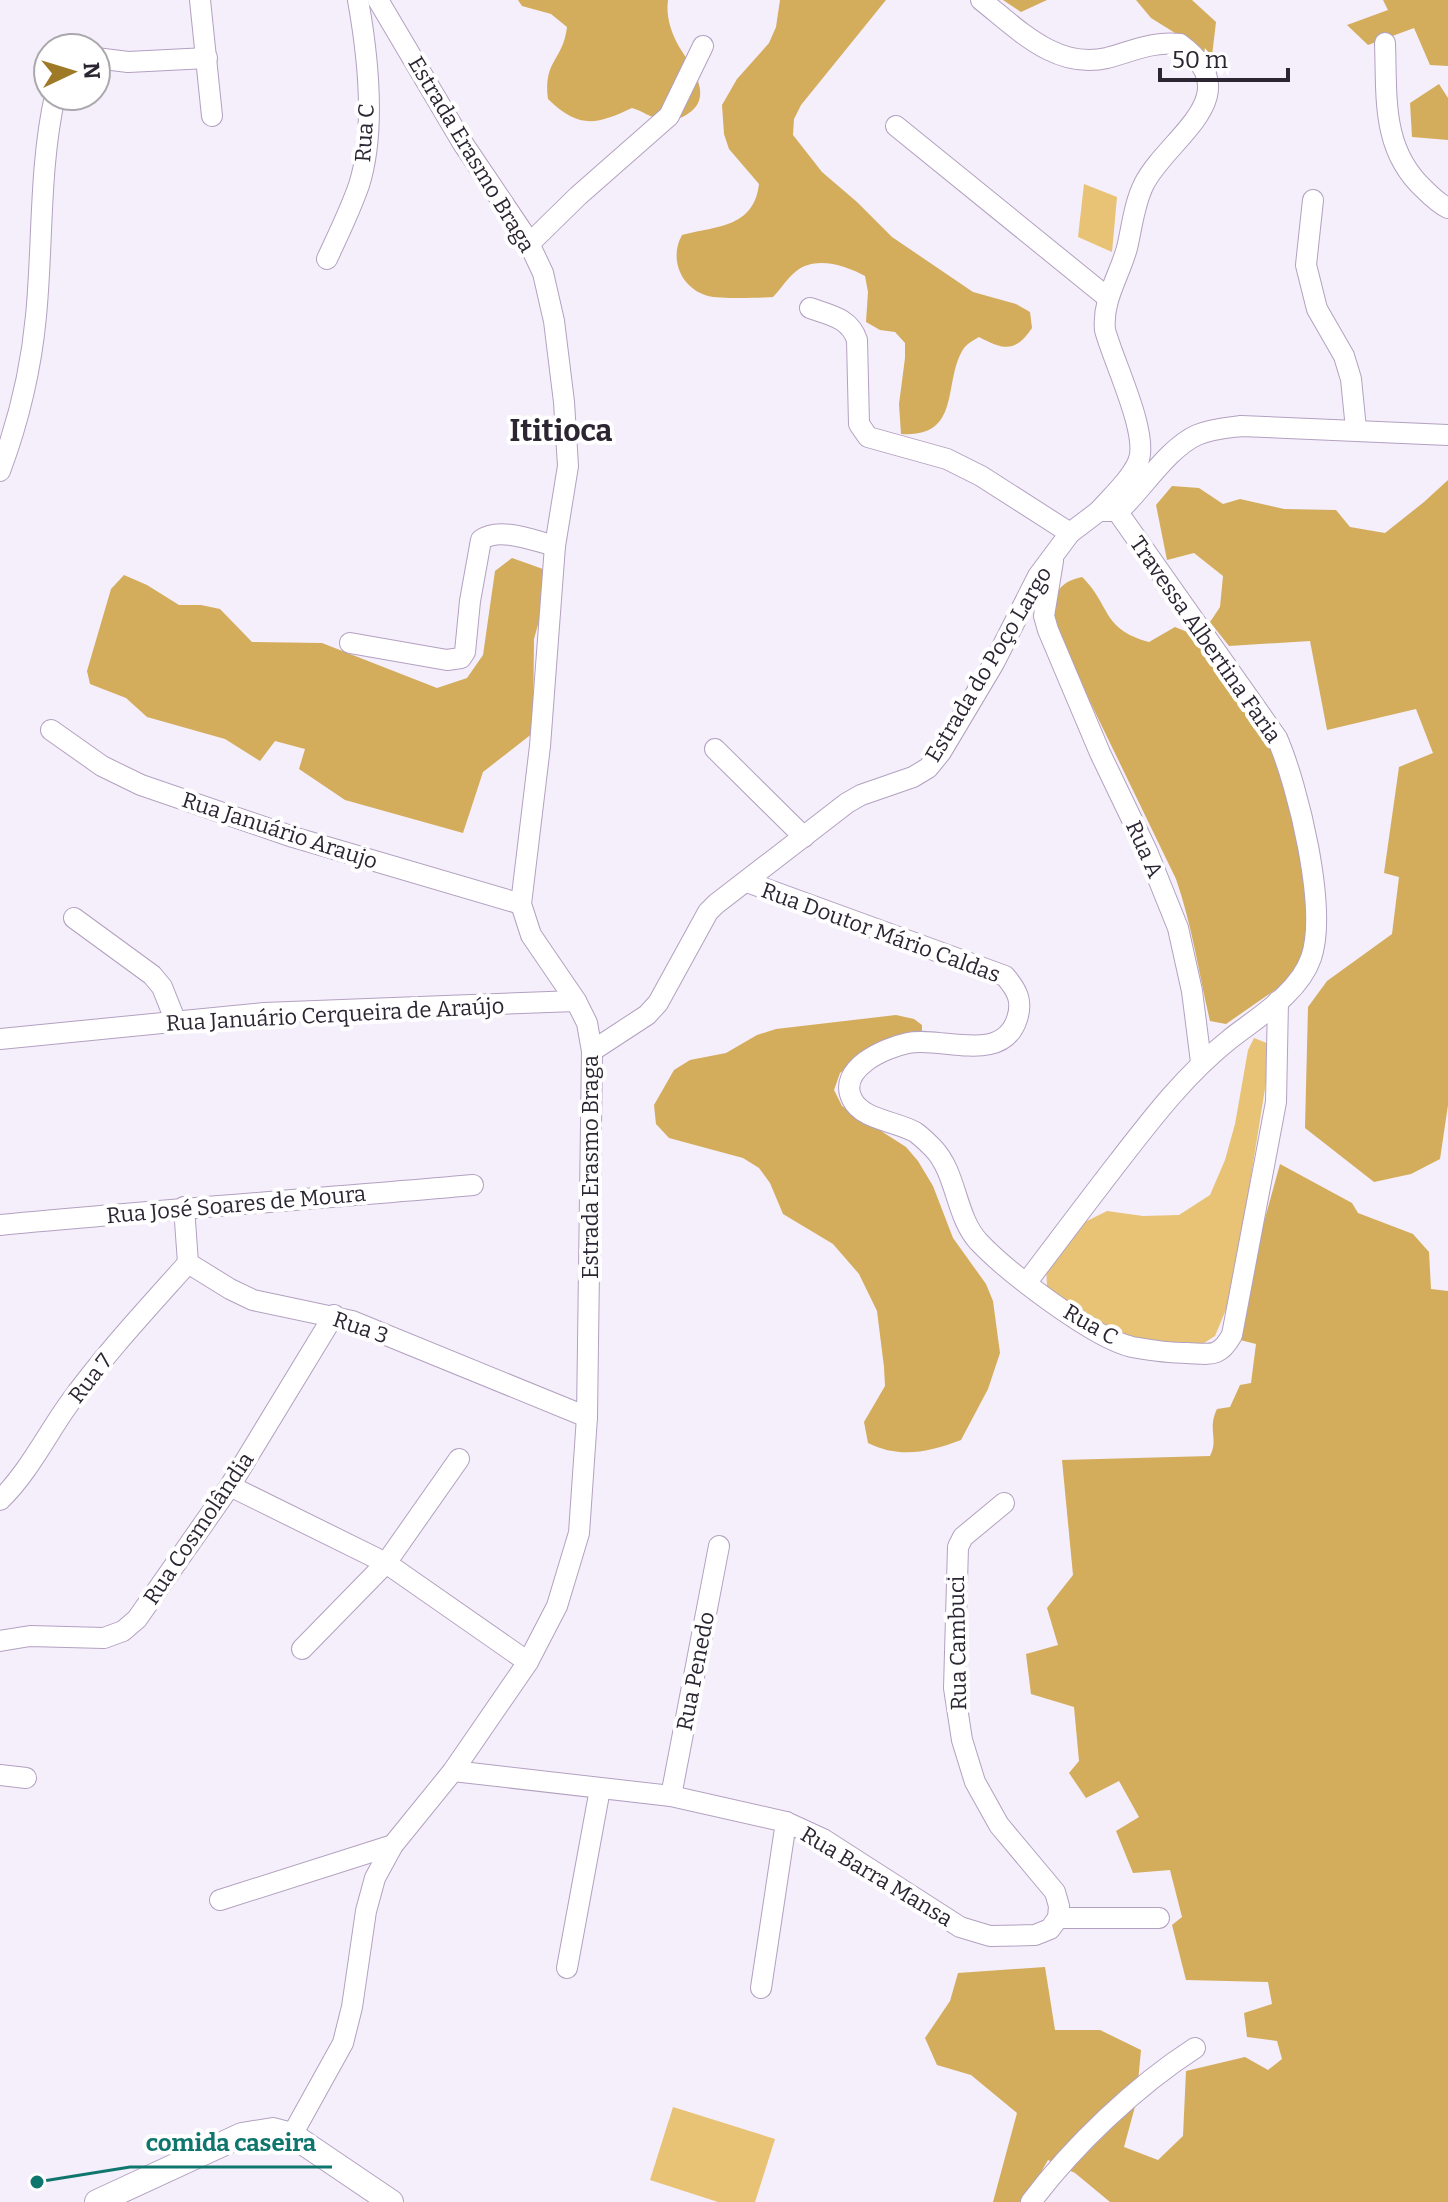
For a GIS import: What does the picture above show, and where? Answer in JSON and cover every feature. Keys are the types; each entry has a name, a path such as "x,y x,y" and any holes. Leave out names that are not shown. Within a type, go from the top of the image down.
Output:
{"street":[{"path":"200,0 212,116"},
{"name":"Rua C","path":"327,259 360,182 367,144 368,104 358,0"},
{"name":"Estrada Erasmo Braga","path":"292,2135 343,2043 352,2007 366,1911 375,1878 393,1845 453,1771 528,1662 557,1606 579,1533 587,1417 592,1051 587,1023 576,1001 531,935 521,904 540,746 555,546 568,466 554,321 543,273 529,244 435,99 378,0"},
{"path":"981,0 1051,53 1074,59 1104,59 1152,43 1180,44 1198,60 1205,72 1208,85 1203,109 1145,183 1108,298 1105,330 1136,420 1140,454 1108,511"},
{"path":"1385,43 1387,119 1396,154 1418,183 1448,208"},
{"path":"529,244 669,116 703,46"},
{"path":"112,60 207,58"},
{"path":"0,471 13,437 27,382 36,316 53,112"},
{"path":"896,126 1108,298"},
{"path":"1313,200 1306,265 1317,309 1344,356 1351,379 1356,429"},
{"path":"810,308 844,320 853,329 857,340 859,424 868,437 947,459 981,476 1070,533"},
{"name":"Estrada do Poço Largo","path":"592,1051 647,1015 658,1003 708,912 847,803 928,768 941,752 994,663 1038,576 1070,533 1108,511 1195,436 1220,428 1241,426 1448,435"},
{"name":"Travessa Albertina Faria","path":"1027,1282 1161,1107 1201,1062 1278,1001 1300,979 1311,959 1316,932 1315,895 1297,795 1289,764 1277,738 1108,511"},
{"path":"350,643 447,660 461,658 465,652 481,540 488,535 499,534 555,546"},
{"name":"Rua A","path":"1054,554 1044,616 1100,753 1147,851 1178,928 1192,991 1201,1062"},
{"name":"Rua Januário Araujo","path":"51,730 102,766 141,785 293,837 521,904"},
{"path":"715,749 804,837"},
{"name":"Rua Doutor Mário Caldas","path":"747,882 1005,976 1017,989 1021,1007 1013,1031 999,1041 970,1047"},
{"path":"74,918 152,975 162,987 176,1022"},
{"name":"Rua Januário Cerqueira de Araújo","path":"0,1039 264,1013 576,1001"},
{"name":"Rua C","path":"970,1047 909,1043 881,1053 855,1070 848,1081 850,1096 856,1107 915,1133 936,1151 977,1240 1085,1325 1130,1346 1216,1354 1232,1335 1276,1102 1278,1001"},
{"name":"Rua José Soares de Moura","path":"0,1225 184,1207 271,1203 473,1185"},
{"path":"184,1207 188,1263"},
{"name":"Rua 3","path":"188,1263 253,1300 334,1315 587,1417"},
{"name":"Rua 7","path":"0,1500 31,1462 108,1353 188,1263"},
{"name":"Rua Cosmolândia","path":"0,1641 30,1636 104,1638 123,1631 137,1619 230,1486 334,1315"},
{"path":"302,1649 386,1563 459,1459"},
{"path":"230,1486 386,1563 528,1662"},
{"name":"Rua Cambuci","path":"1004,1503 963,1537 958,1547 954,1688 962,1740 975,1782 999,1825 1055,1892 1058,1918"},
{"name":"Rua Penedo","path":"671,1796 719,1546"},
{"name":"Rua Barra Mansa","path":"453,1771 671,1796 786,1822 823,1839 960,1927 990,1936 1035,1935 1050,1929 1058,1918"},
{"path":"0,1775 26,1778"},
{"path":"567,1968 600,1789"},
{"path":"761,1988 786,1822"},
{"path":"220,1900 393,1845"},
{"path":"1058,1918 1159,1918"},
{"path":"1031,2202 1069,2157 1149,2081 1195,2048"},
{"path":"97,2202 242,2135 273,2130 292,2135 391,2202"}],"shaded area":[{"path":"518,0 668,0 672,32 698,80 700,99 695,108 668,121 632,108 598,121 579,120 559,109 548,99 547,86 567,27 551,14 522,6"},
{"path":"780,0 886,0 801,105 794,119 793,135 822,172 892,237 973,292 1016,304 1030,312 1032,328 1020,342 1008,347 979,337 966,346 958,361 948,405 942,417 934,427 921,433 901,434 899,404 905,343 895,332 880,330 866,322 868,292 865,276 839,265 811,264 794,273 773,297 730,298 698,292 684,279 677,262 682,235 731,223 750,209 756,198 759,184 729,149 724,134 722,105 737,79 769,43 776,27"},
{"path":"1003,0 1047,0 1021,12"},
{"path":"1136,0 1192,0 1216,22 1212,56 1151,18"},
{"path":"1383,0 1448,0 1448,66 1430,65 1414,28 1368,45 1347,25 1388,10"},
{"path":"1439,84 1448,98 1448,140 1412,137 1410,103"},
{"path":"1084,184 1117,197 1112,252 1078,237"},
{"path":"1448,480 1448,1105 1440,1159 1411,1174 1374,1182 1305,1128 1308,1007 1327,981 1392,934 1399,877 1384,873 1399,767 1433,753 1416,709 1327,730 1310,641 1229,646 1210,622 1220,607 1223,576 1194,553 1167,560 1156,505 1172,486 1199,488 1223,504 1240,499 1284,509 1336,510 1350,527 1385,533"},
{"path":"512,558 543,569 549,585 534,639 533,733 483,772 463,833 345,800 299,769 305,749 275,741 260,761 225,739 147,717 126,698 90,684 87,671 111,589 124,575 179,605 220,609 252,642 322,643 437,688 467,678 483,655 495,571"},
{"path":"1082,577 1114,623 1134,637 1149,642 1175,627 1190,633 1253,710 1283,778 1303,850 1308,927 1301,964 1288,981 1226,1024 1210,1021 1176,879 1062,644 1056,623 1056,594 1070,581"},
{"path":"896,1015 914,1019 922,1025 922,1033 855,1061 840,1073 834,1090 842,1106 906,1147 918,1161 933,1186 953,1238 986,1284 993,1301 1000,1353 988,1389 961,1440 914,1452 892,1451 868,1443 864,1422 885,1386 884,1367 877,1311 859,1274 833,1244 783,1214 770,1183 759,1168 743,1158 669,1138 656,1124 654,1105 674,1070 690,1060 726,1053 757,1035 776,1029"},
{"path":"1254,1038 1272,1045 1232,1295 1215,1336 1193,1350 1155,1352 1060,1305 1047,1286 1046,1266 1073,1228 1107,1211 1143,1216 1179,1215 1210,1195 1225,1160 1235,1124 1248,1050"},
{"path":"1280,1164 1352,1203 1358,1213 1413,1234 1429,1252 1431,1289 1448,1291 1448,2202 1110,2202 1075,2173 1048,2160 1024,2202 993,2202 1017,2113 971,2075 937,2065 925,2038 950,2001 958,1973 1045,1967 1055,2030 1100,2030 1141,2050 1136,2103 1124,2147 1158,2160 1183,2136 1186,2071 1245,2057 1268,2070 1282,2059 1277,2041 1247,2037 1244,2013 1272,2004 1268,1982 1186,1980 1172,1925 1182,1917 1170,1870 1133,1873 1116,1831 1139,1817 1119,1781 1086,1798 1069,1773 1079,1761 1074,1707 1031,1694 1026,1654 1058,1645 1047,1608 1073,1575 1062,1460 1210,1456 1217,1409 1230,1407 1240,1385 1251,1383 1256,1344 1232,1338"},
{"path":"673,2107 775,2139 755,2202 718,2202 650,2180"}],"place":[{"name":"comida caseira","path":"37,2182"}],"district":[{"name":"Ititioca","path":"561,431"}]}
